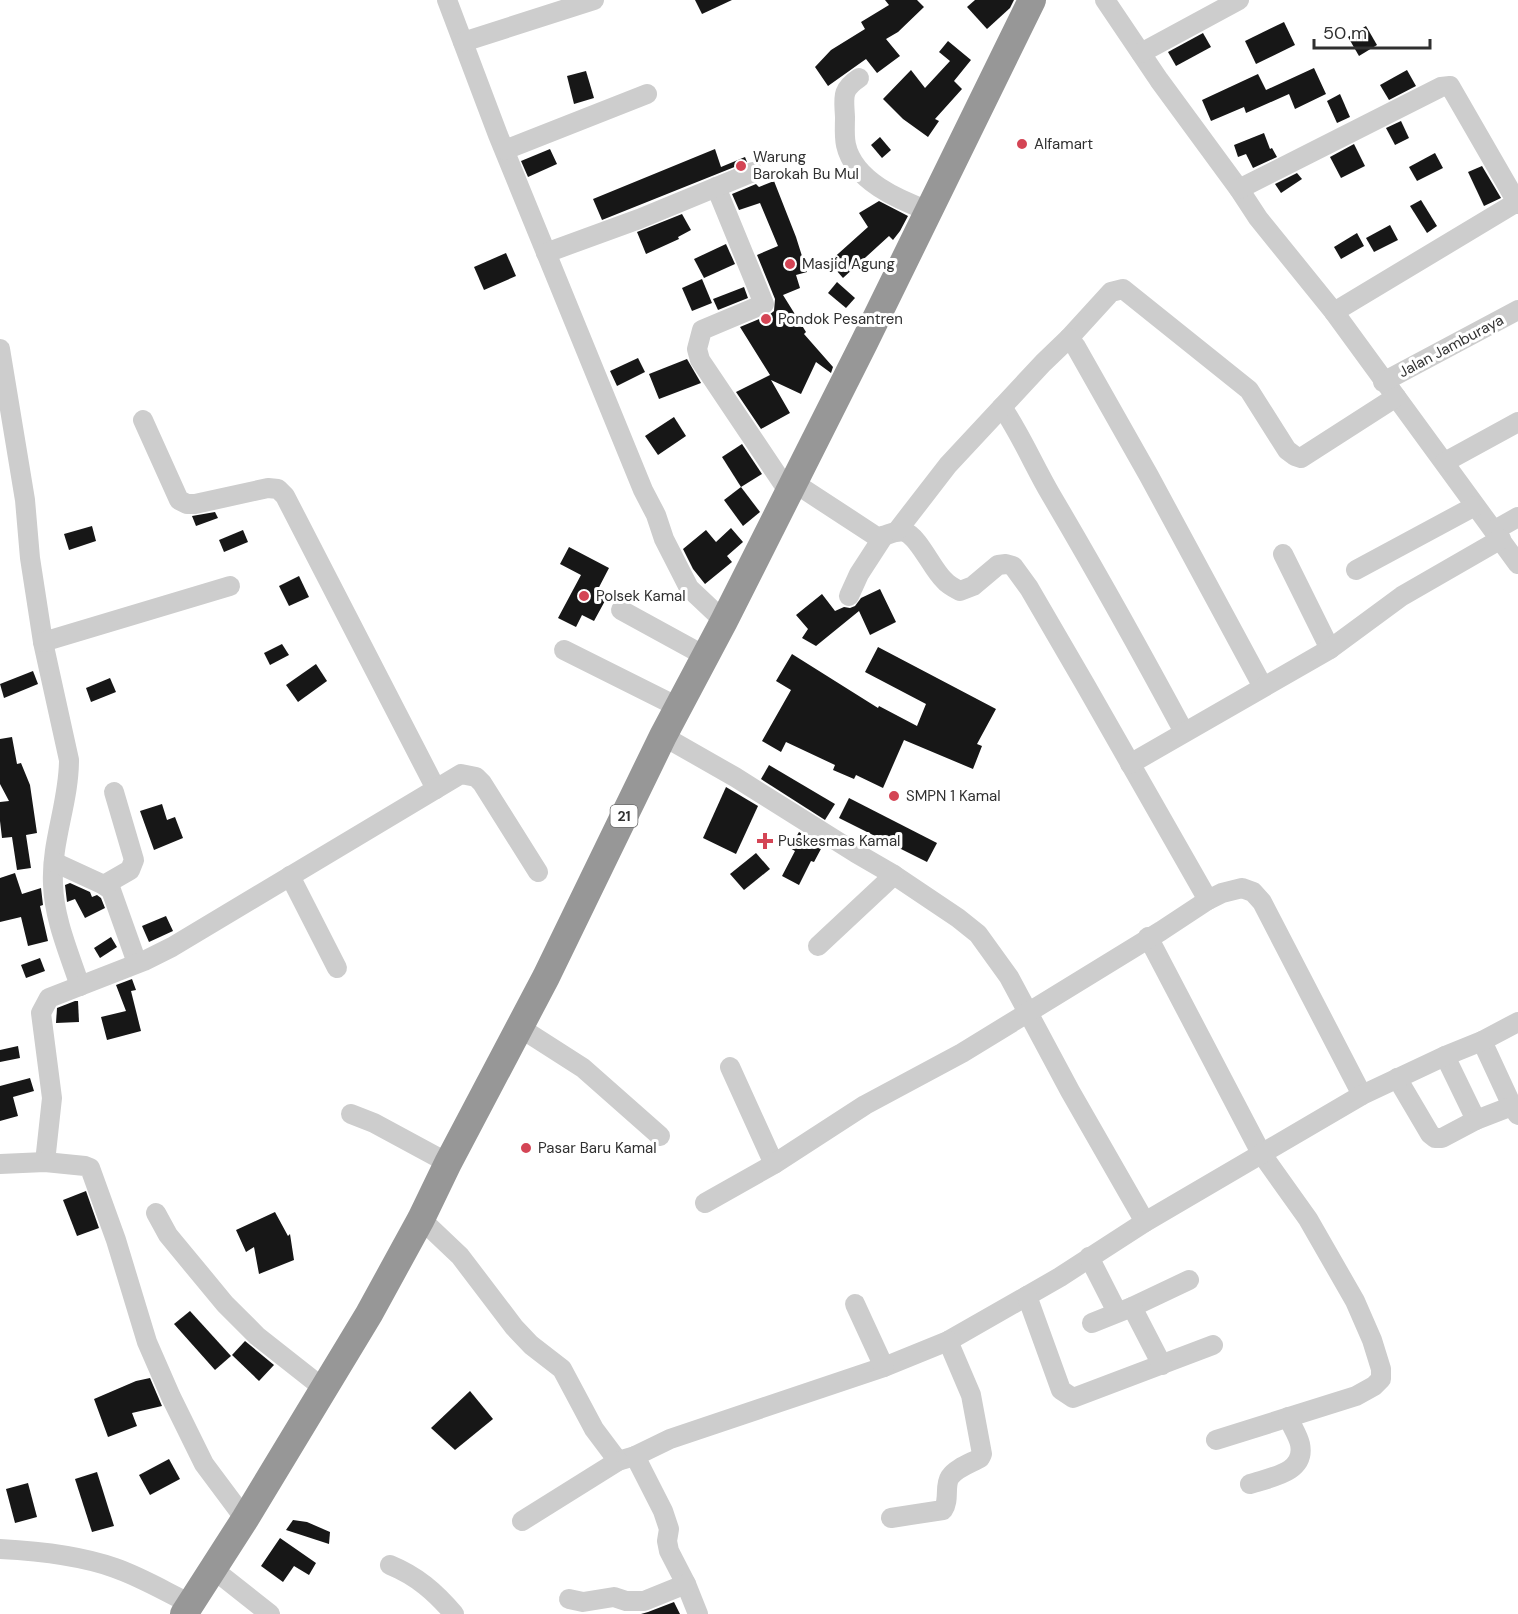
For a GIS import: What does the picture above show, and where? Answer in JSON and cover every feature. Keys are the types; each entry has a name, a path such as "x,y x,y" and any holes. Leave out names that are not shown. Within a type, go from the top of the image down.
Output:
{"highway":[{"name":"21","path":"188,1609 369,1314 421,1220 448,1163 546,977 663,736 724,621 929,212 1032,0"}],"street":[{"path":"447,0 546,253 664,539 689,588 724,621"},
{"path":"463,42 594,0"},
{"path":"1104,0 1258,218 1334,312 1518,564"},
{"path":"1141,53 1239,0"},
{"path":"860,78 850,84 844,93 846,146 857,166 881,189 897,199 929,212"},
{"path":"1239,189 1441,87 1450,86 1517,203 1334,312"},
{"path":"505,150 647,94"},
{"path":"546,253 753,172"},
{"path":"716,187 764,304 702,330 697,349 700,360 790,487 877,537 906,532 919,544 944,580 960,591 973,586 998,565 1013,566 1029,588 1208,900"},
{"path":"849,596 859,574 948,465 1111,292 1123,290 1249,390 1287,450 1295,456 1301,458 1396,397"},
{"name":"Jalan Jamburaya","path":"1383,382 1518,310"},
{"path":"1069,338 1149,476 1263,687"},
{"path":"0,349 25,500 30,558 43,642 69,760 69,777 52,884 57,915 80,986"},
{"path":"1002,407 1018,431 1038,472 1118,610 1184,732"},
{"path":"142,420 179,500 187,504 195,504 268,488 278,489 285,496 436,789"},
{"path":"1445,462 1518,422"},
{"path":"1356,570 1475,506"},
{"path":"1130,764 1330,649 1402,596 1497,535 1518,517"},
{"path":"1283,554 1330,649"},
{"path":"43,642 230,586"},
{"path":"621,610 705,656"},
{"path":"564,650 678,707"},
{"path":"663,736 894,874 978,934 1009,977 1070,1091 1145,1222"},
{"path":"45,1162 52,1098 42,1013 49,998 137,963 172,946 461,774 476,777 482,783 538,872"},
{"path":"104,885 130,870 134,860 114,792"},
{"path":"54,862 111,890 137,963"},
{"path":"818,946 894,874"},
{"path":"290,876 337,969"},
{"path":"705,1203 774,1164 865,1105 962,1053 1208,900 1242,888 1253,892 1262,902 1362,1095"},
{"path":"1148,937 1261,1154 1308,1218 1355,1301 1382,1368 1381,1379 1374,1386 1356,1396 1216,1440"},
{"path":"522,1521 627,1458 670,1439 884,1367 948,1341 1362,1095 1482,1041 1518,1022"},
{"path":"519,1027 583,1068 660,1136"},
{"path":"1482,1041 1515,1112"},
{"path":"1445,1056 1476,1120"},
{"path":"730,1067 774,1164"},
{"path":"1397,1078 1430,1134 1435,1138 1442,1138 1476,1120 1507,1108 1515,1112"},
{"path":"351,1113 448,1163"},
{"path":"0,1164 45,1162 90,1168 116,1239 147,1342 171,1397 204,1464 245,1519"},
{"path":"156,1213 168,1235 225,1304 257,1336 323,1388"},
{"path":"421,1220 460,1256 514,1327 531,1345 562,1369 594,1429 627,1458 663,1511 669,1529 667,1541 669,1551 698,1614"},
{"path":"1089,1257 1162,1365"},
{"path":"1092,1323 1189,1280"},
{"path":"1027,1296 1061,1390 1073,1398 1213,1345"},
{"path":"855,1304 884,1367"},
{"path":"891,1518 943,1510 946,1505 948,1479 952,1474 980,1458 982,1454 971,1395 948,1341"},
{"path":"1250,1484 1291,1470 1298,1465 1300,1443 1288,1417"},
{"path":"0,1549 28,1550 86,1559 116,1568 188,1609"},
{"path":"390,1565 427,1585 454,1614"},
{"path":"213,1569 270,1614"},
{"path":"569,1599 583,1602 614,1597 626,1601 644,1601 686,1584"}],"building":[{"path":"695,0 732,0 702,14"},
{"path":"885,0 917,0 924,7 898,32 886,39 900,56 877,73 866,59 828,86 815,67 831,50 865,29 861,22 889,5"},
{"path":"975,0 1014,0 1010,8 987,29 967,7"},
{"path":"1284,22 1295,45 1256,64 1245,41"},
{"path":"1366,26 1377,45 1359,56 1348,37"},
{"path":"1203,33 1211,47 1176,66 1168,52"},
{"path":"948,41 971,60 954,81 962,89 935,119 939,121 928,137 903,119 883,99 911,70 925,88 950,61 939,52"},
{"path":"1314,68 1326,94 1295,109 1289,94 1246,113 1244,107 1211,121 1202,100 1258,74 1266,90"},
{"path":"1407,70 1416,86 1389,100 1380,85"},
{"path":"586,71 594,98 574,104 567,76"},
{"path":"1340,94 1350,117 1337,123 1327,101"},
{"path":"1401,121 1409,138 1395,145 1386,128"},
{"path":"1264,133 1270,149 1272,148 1277,157 1253,168 1246,154 1238,157 1234,145"},
{"path":"880,137 891,150 882,158 871,145"},
{"path":"1354,144 1365,166 1341,178 1330,157"},
{"path":"550,149 557,164 528,177 521,161"},
{"path":"715,149 721,167 745,157 747,162 602,220 593,199"},
{"path":"1435,153 1443,168 1417,181 1409,167"},
{"path":"1482,166 1501,198 1484,206 1468,172"},
{"path":"1297,173 1302,179 1281,193 1275,184"},
{"path":"774,181 807,272 796,275 800,288 783,295 806,332 804,334 833,367 831,373 816,362 801,394 771,380 790,413 761,429 736,392 770,375 740,327 774,311 775,299 757,255 778,246 760,203 739,210 732,194 756,184 759,187"},
{"path":"1421,200 1437,226 1427,233 1410,206"},
{"path":"879,201 908,216 893,240 889,236 843,278 829,262 868,227 859,213"},
{"path":"682,214 691,230 678,237 679,239 646,254 637,232"},
{"path":"1390,225 1398,240 1374,252 1366,238"},
{"path":"1357,233 1364,246 1341,259 1334,247"},
{"path":"726,244 735,264 704,278 694,259"},
{"path":"506,253 516,276 484,290 474,267"},
{"path":"702,279 712,303 692,311 682,288"},
{"path":"837,282 855,298 846,308 828,293"},
{"path":"744,287 748,298 718,310 713,299"},
{"path":"638,358 645,372 617,386 610,371"},
{"path":"687,359 701,383 659,399 649,374"},
{"path":"674,417 686,436 658,455 645,436"},
{"path":"742,444 762,474 741,487 722,457"},
{"path":"741,487 760,512 743,526 724,500"},
{"path":"215,512 218,518 196,526 192,516"},
{"path":"92,526 96,541 69,550 64,534"},
{"path":"731,528 743,542 727,556 732,562 705,584 693,569 683,549 706,530 716,542"},
{"path":"243,530 248,542 224,552 219,540"},
{"path":"569,547 609,568 596,593 606,599 594,621 582,615 576,627 558,618 581,575 560,564"},
{"path":"299,576 309,597 289,606 279,586"},
{"path":"880,589 896,622 870,635 859,611 816,646 802,638 808,629 796,615 822,594 835,611 855,606 861,598"},
{"path":"282,644 289,655 270,665 264,653"},
{"path":"878,647 996,709 977,744 982,746 973,769 904,740 883,788 856,775 854,779 833,770 835,765 786,742 781,752 762,741 791,690 776,681 792,654 878,708 879,706 917,726 926,704 865,672"},
{"path":"316,664 327,681 298,702 286,685"},
{"path":"33,671 38,684 4,698 0,684"},
{"path":"110,678 116,692 91,702 86,688"},
{"path":"12,737 17,764 21,763 30,785 37,833 26,835 31,868 17,870 12,837 2,838 0,821 0,802 9,801 0,784 0,739"},
{"path":"769,765 835,804 825,820 761,779"},
{"path":"726,787 758,806 736,854 703,838"},
{"path":"849,798 937,843 927,862 839,818"},
{"path":"162,804 167,820 175,817 183,838 154,850 140,811"},
{"path":"799,832 822,847 814,862 811,861 799,885 782,876 795,851 790,848"},
{"path":"756,853 770,869 744,890 730,874"},
{"path":"15,873 22,894 41,888 43,905 40,906 48,941 28,946 21,917 0,922 0,878"},
{"path":"70,883 90,892 92,897 97,895 101,898 105,908 85,918 75,899 67,902 65,885"},
{"path":"166,916 173,931 149,942 142,926"},
{"path":"111,937 117,947 100,958 94,948"},
{"path":"40,958 45,971 26,978 21,965"},
{"path":"132,979 136,990 131,991 141,1031 107,1040 101,1017 126,1011 116,985"},
{"path":"78,1001 79,1022 56,1023 57,1008"},
{"path":"18,1046 20,1058 0,1062 0,1050"},
{"path":"30,1078 34,1091 13,1097 18,1116 0,1121 0,1086"},
{"path":"86,1191 99,1228 77,1236 63,1200"},
{"path":"275,1212 288,1236 290,1234 294,1260 259,1274 254,1247 246,1252 236,1230"},
{"path":"190,1311 231,1356 215,1370 174,1324"},
{"path":"245,1341 274,1365 259,1381 232,1355"},
{"path":"150,1378 162,1406 132,1413 137,1426 108,1437 94,1399 136,1381"},
{"path":"470,1391 493,1419 455,1450 431,1428"},
{"path":"169,1459 180,1479 150,1495 139,1475"},
{"path":"97,1472 114,1526 92,1532 75,1479"},
{"path":"28,1483 37,1517 15,1523 6,1489"},
{"path":"293,1520 307,1522 330,1532 329,1544 286,1530"},
{"path":"280,1538 316,1563 309,1575 294,1566 283,1582 261,1566"},
{"path":"674,1602 680,1614 641,1614 648,1612"}],"place":[{"name":"Alfamart","path":"1022,144"},
{"name":"Warung Barokah Bu Mul","path":"741,166"},
{"name":"Masjid Agung","path":"790,264"},
{"name":"Pondok Pesantren","path":"766,319"},
{"name":"Polsek Kamal","path":"584,596"},
{"name":"SMPN 1 Kamal","path":"894,796"},
{"name":"Puskesmas Kamal","path":"765,841"},
{"name":"Pasar Baru Kamal","path":"526,1148"}]}
